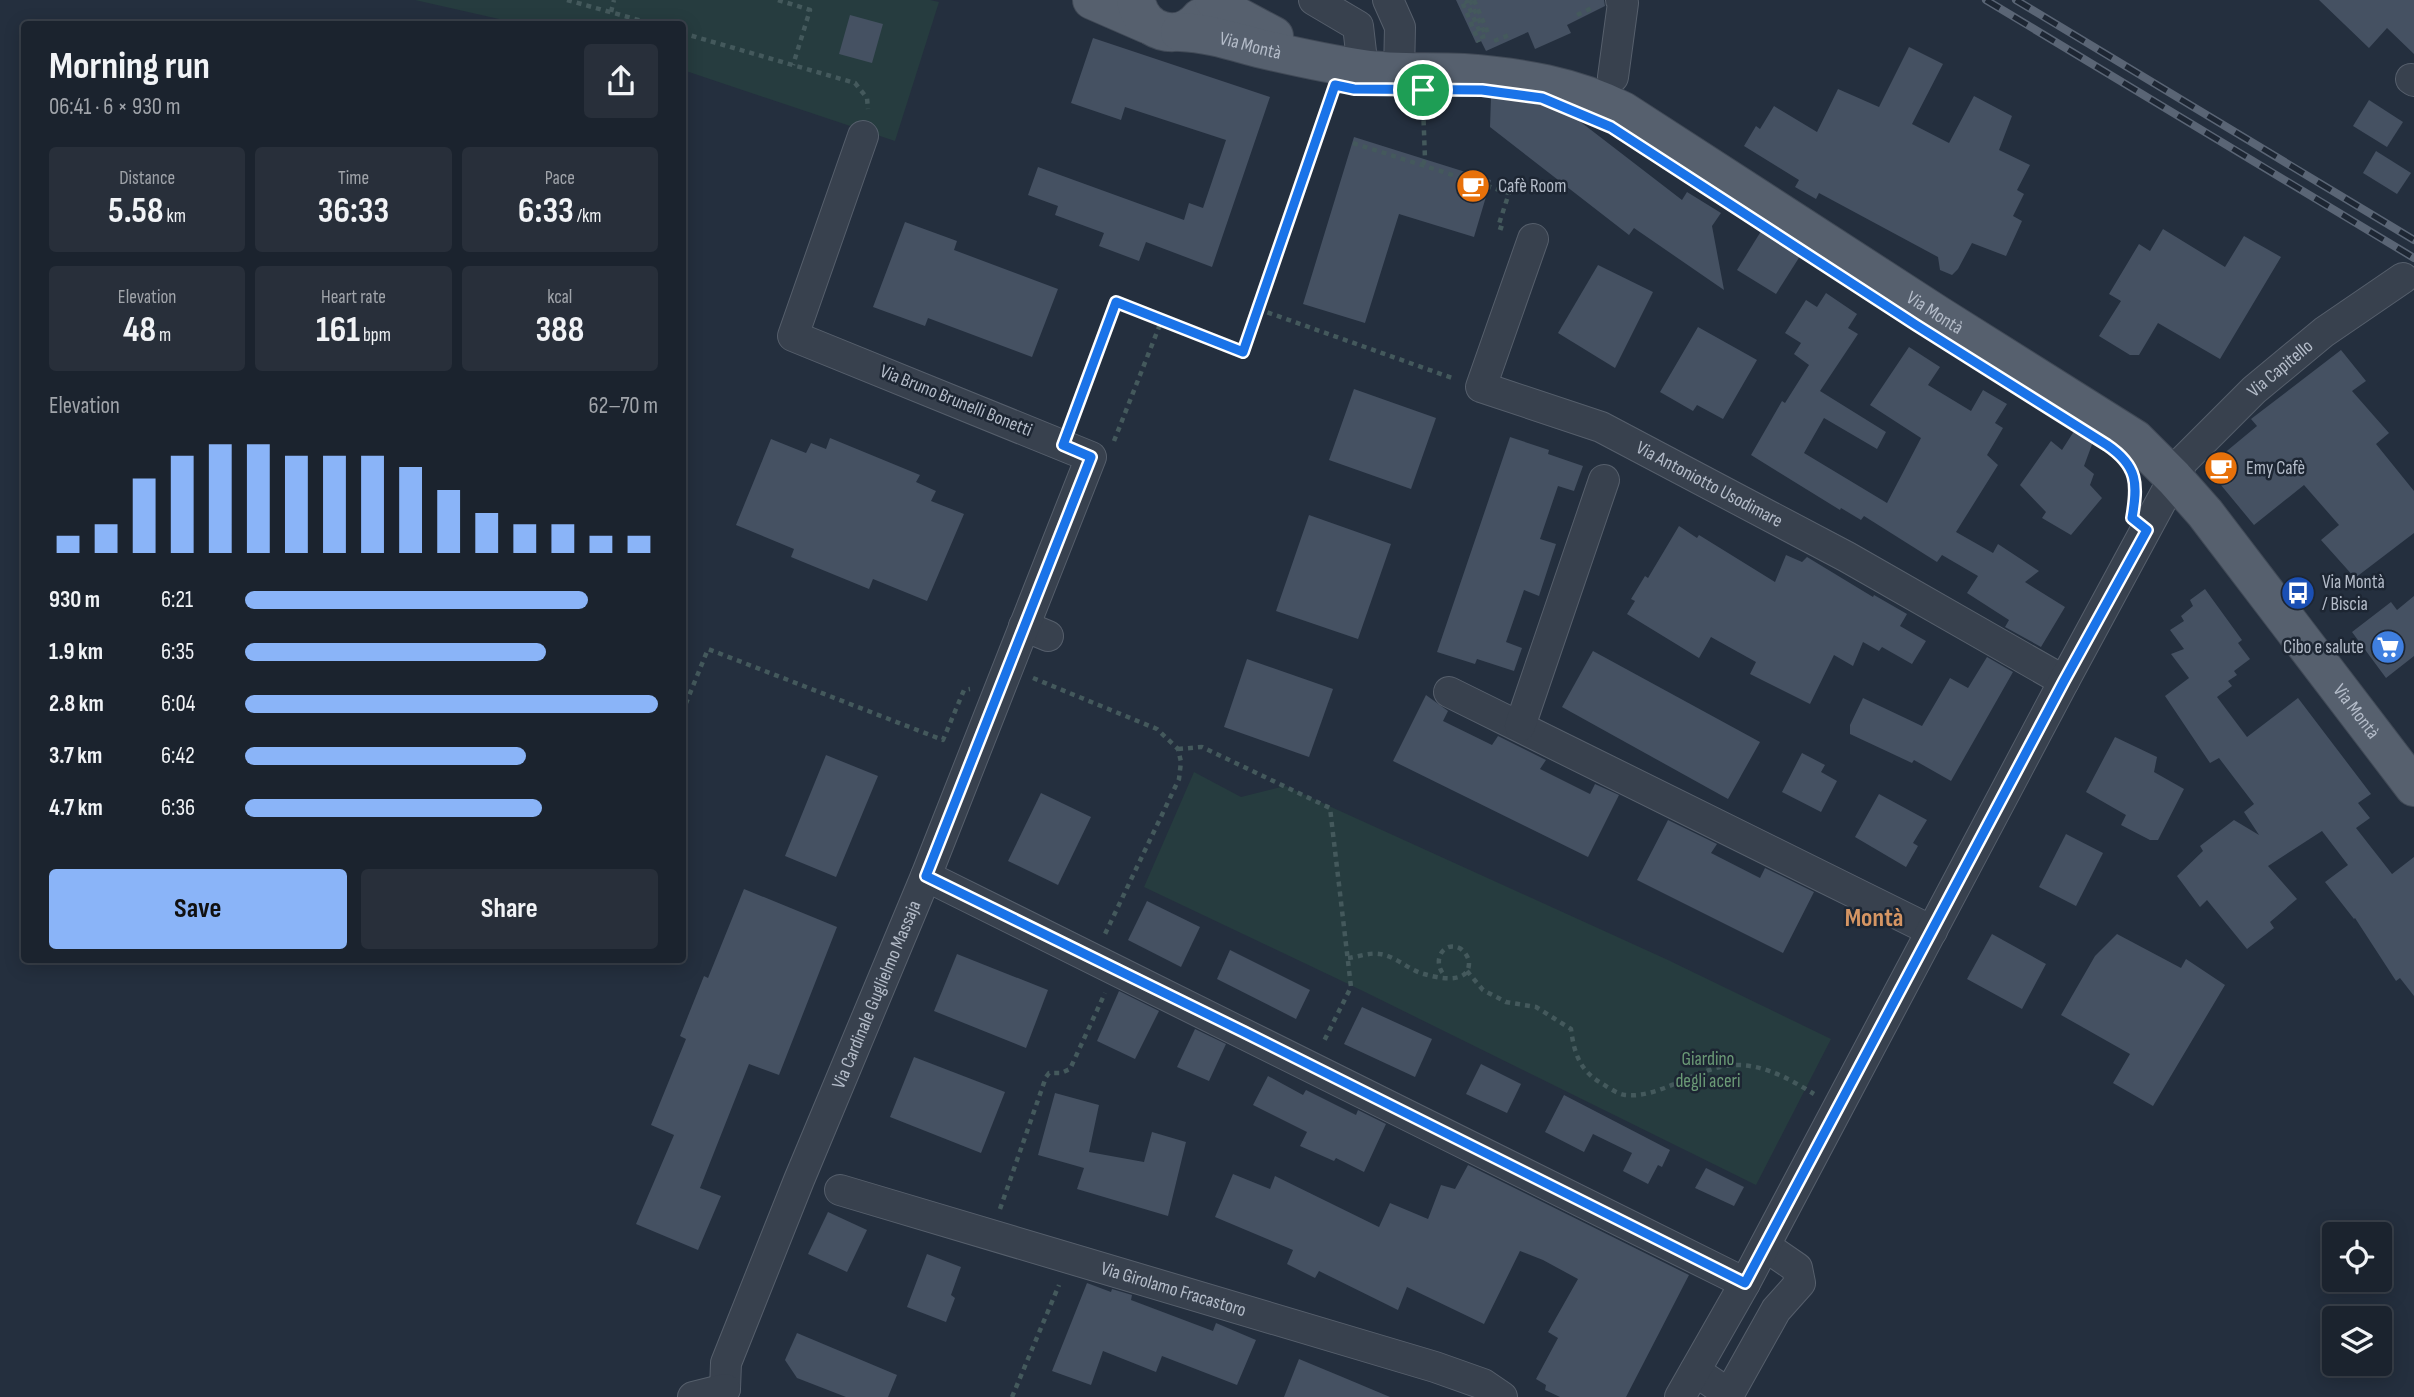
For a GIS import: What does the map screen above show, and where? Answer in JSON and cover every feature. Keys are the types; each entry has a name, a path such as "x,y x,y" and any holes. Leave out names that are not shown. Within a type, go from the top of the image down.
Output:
{"main road":[{"name":"Via Montà","path":"1092,0 1199,33 1354,72 1463,73 1557,85 1606,102 1623,111 2135,439 2205,513 2414,787"},
{"path":"1155,19 1197,22 1203,13 1206,0"},
{"name":"Via Montà","path":"1214,0 1231,13 1354,72"}],"street":[{"path":"1314,0 1358,26 1354,72"},
{"path":"1354,72 1399,27 1388,0"},
{"path":"1613,77 1623,3 1621,0"},
{"name":"Via Bruno Brunelli Bonetti","path":"863,136 793,336 1091,457 1036,631 926,876"},
{"path":"1481,387 1533,239"},
{"name":"Via Capitello","path":"1680,1397 1765,1246 2183,461 2254,390 2324,332 2403,278"},
{"name":"Via Antoniotto Usodimare","path":"1481,387 1601,427 1847,557 2064,681"},
{"path":"1520,726 1604,480"},
{"path":"1449,692 1932,931"},
{"name":"Via Cardinale Guglielmo Massaja","path":"693,1397 728,1393 726,1363 926,876 1745,1283"},
{"name":"Via Girolamo Fracastoro","path":"840,1190 1435,1367 1483,1384 1502,1397"},
{"path":"1695,1371 1728,1394 1776,1310 1800,1283 1797,1269 1765,1246"}],"path":[{"path":"567,0 642,21"},
{"path":"611,12 614,0"},
{"path":"778,0 810,10 793,65"},
{"path":"1472,0 1486,36 1482,37 1466,0 1462,2 1479,42"},
{"path":"1472,0 1489,35"},
{"path":"686,34 855,83 867,98 869,116 863,136"},
{"path":"1063,445 1116,302 1161,322 1243,352 1354,72"},
{"path":"1423,104 1423,165"},
{"path":"1353,143 1509,193 1498,228 1533,239"},
{"path":"1258,309 1481,387"},
{"path":"1111,449 1161,322"},
{"path":"686,703 708,649 943,740 964,690 979,687"},
{"path":"1023,674 1157,729 1178,749 1181,762 1179,779 1102,940"},
{"path":"1178,749 1202,747 1330,807 1351,987 1312,1067"},
{"path":"1348,958 1379,953 1423,974 1453,979 1461,977 1467,971 1469,963 1462,949 1446,949 1440,955 1437,963 1439,971 1445,976"},
{"path":"1467,971 1483,990 1506,1002 1536,1007 1571,1029 1574,1052 1592,1078 1623,1095 1646,1094 1697,1073 1734,1065 1768,1070 1806,1089 1837,1110"},
{"path":"996,1220 1046,1077 1049,1073 1061,1073 1070,1069 1110,984"},
{"path":"1012,1397 1070,1259"}],"green space":[{"path":"415,0 939,2 895,141 686,71 686,21 508,21"},
{"name":"Giardino degli aceri","path":"1194,772 1241,797 1285,786 1668,960 1831,1039 1756,1185 1363,991 1144,887"}],"building":[{"path":"1456,0 1604,0 1605,6 1567,25 1571,33 1535,49 1528,32 1486,51 1481,41 1476,43"},
{"path":"2319,0 2414,0 2414,54 2387,28 2369,48"},
{"path":"850,15 883,24 872,63 839,54"},
{"path":"1093,38 1270,97 1212,267 1146,242 1139,261 1099,246 1104,233 1055,215 1058,206 1028,195 1038,167 1184,220 1189,203 1203,208 1226,140 1125,107 1121,120 1071,103"},
{"path":"1909,47 1943,64 1912,124 1949,143 1974,96 2012,116 1999,150 2030,165 2017,190 2024,194 2013,216 2022,221 2006,256 1972,243 1952,275 1940,270 1938,257 1819,193 1816,199 1795,187 1799,180 1744,146 1756,126 1760,129 1774,106 1817,132 1838,89 1879,107"},
{"path":"1491,97 1541,105 1569,113 1682,200 1687,192 1721,213 1712,226 1724,290 1634,228 1629,235 1490,127"},
{"path":"2369,100 2403,122 2387,147 2353,126"},
{"path":"1354,137 1491,180 1474,237 1399,214 1365,323 1303,304"},
{"path":"2376,151 2411,173 2397,194 2363,173"},
{"path":"905,222 957,241 954,250 1058,289 1032,357 928,318 925,326 873,307"},
{"path":"1763,228 1802,253 1776,294 1737,270"},
{"path":"2163,229 2225,267 2244,236 2281,257 2220,359 2158,323 2139,355 2130,355 2099,336 2121,301 2109,294 2139,244 2150,251"},
{"path":"1598,265 1653,292 1615,368 1558,333"},
{"path":"1826,293 1857,314 1848,328 1858,334 1820,391 1886,432 1877,449 1824,418 1804,453 1887,503 1921,438 1870,405 1909,347 1940,367 1928,385 1971,411 1983,390 2007,404 1995,423 2003,428 1987,455 1998,465 1956,532 1993,553 1998,544 2039,571 2025,582 2065,607 2041,647 2005,627 2009,620 1967,593 1978,576 1942,555 1937,562 1864,516 1861,520 1841,508 1840,510 1751,455 1782,401 1785,403 1809,365 1794,354 1801,343 1785,333 1806,300 1817,307"},
{"path":"1698,327 1757,360 1723,419 1697,405 1693,411 1660,392"},
{"path":"2341,350 2366,381 2352,391 2389,433 2376,444 2414,491 2414,533 2355,578 2321,540 2339,525 2304,485 2254,525 2211,473 2216,460 2257,426 2251,419"},
{"path":"1354,389 1436,418 1411,489 1329,460"},
{"path":"2076,428 2094,439 2084,466 2094,474 2090,485 2102,498 2071,535 2042,518 2046,512 2020,485 2051,441 2062,450"},
{"path":"1510,437 1549,450 1548,454 1583,466 1574,491 1558,486 1540,539 1556,544 1539,596 1524,590 1506,642 1522,648 1514,671 1477,659 1475,664 1437,652"},
{"path":"830,438 920,475 916,482 936,491 931,501 964,514 927,601 873,579 869,589 791,557 794,549 736,525 771,439 806,453 811,443 826,449"},
{"path":"1309,515 1391,544 1358,639 1276,611"},
{"path":"1679,526 1697,538 1699,535 1775,582 1786,555 1802,562 1807,557 1907,614 1900,626 1926,641 1912,664 1882,647 1879,651 1863,642 1853,666 1834,655 1810,704 1750,674 1756,662 1711,637 1699,658 1627,614 1635,601 1631,599 1645,576 1648,578"},
{"path":"2205,589 2242,640 2238,643 2250,659 2234,671 2237,675 2228,681 2232,686 2217,697 2247,737 2298,698 2371,794 2358,803 2370,818 2356,828 2392,874 2414,857 2414,996 2400,978 2396,981 2355,918 2325,882 2348,865 2322,831 2268,866 2297,899 2270,922 2274,928 2247,949 2207,900 2200,907 2177,876 2203,851 2200,846 2234,820 2259,835 2244,812 2254,804 2219,758 2210,763 2165,696 2189,678 2171,654 2184,649 2170,630 2184,621 2181,616 2193,606 2190,600"},
{"path":"2414,596 2414,656 2386,678 2352,632 2391,602 2397,610"},
{"path":"1593,651 1760,742 1728,799 1562,707"},
{"path":"1987,657 2013,672 1951,781 1914,760 1912,763 1850,734 1850,725 1863,698 1922,726 1950,678 1968,688"},
{"path":"1247,659 1333,689 1309,757 1224,727"},
{"path":"1426,695 1448,711 1443,721 1492,745 1498,736 1546,760 1540,769 1590,794 1595,784 1619,795 1588,857 1393,761"},
{"path":"2115,737 2157,757 2154,772 2184,789 2158,840 2150,840 2121,825 2126,815 2086,792"},
{"path":"1802,753 1825,765 1821,772 1837,781 1821,812 1782,792"},
{"path":"826,755 878,776 836,877 785,856"},
{"path":"1041,793 1091,817 1058,885 1008,861"},
{"path":"1879,794 1927,820 1913,843 1918,846 1906,867 1855,837"},
{"path":"1668,820 1717,844 1711,853 1760,878 1765,868 1814,892 1783,953 1637,880"},
{"path":"2066,834 2103,853 2076,906 2039,887"},
{"path":"744,889 837,927 779,1075 749,1064 700,1188 721,1196 698,1250 636,1224 674,1135 651,1125 686,1039 680,1036 704,976 708,978"},
{"path":"1147,901 1200,927 1181,967 1128,940"},
{"path":"1992,934 2046,964 2022,1009 1967,979"},
{"path":"2117,934 2181,968 2186,959 2225,985 2153,1106 2113,1083 2130,1054 2061,1015 2095,956"},
{"path":"1230,950 1310,990 1296,1019 1217,979"},
{"path":"957,954 1048,990 1026,1048 934,1011"},
{"path":"1119,991 1159,1011 1135,1059 1097,1041"},
{"path":"1362,1007 1432,1039 1415,1077 1344,1044"},
{"path":"1195,1029 1226,1044 1209,1081 1177,1067"},
{"path":"914,1057 1005,1092 981,1153 890,1117"},
{"path":"1481,1064 1521,1084 1507,1113 1466,1094"},
{"path":"1268,1076 1303,1095 1306,1090 1356,1115 1358,1110 1386,1124 1364,1172 1336,1158 1334,1161 1300,1146 1307,1132 1253,1105"},
{"path":"1055,1093 1099,1105 1089,1152 1144,1162 1152,1132 1186,1142 1168,1216 1077,1189 1084,1168 1038,1155"},
{"path":"1564,1095 1670,1150 1662,1167 1658,1165 1648,1184 1623,1171 1632,1153 1593,1134 1584,1152 1545,1132"},
{"path":"1468,1165 1689,1275 1626,1397 1560,1397 1545,1390 1546,1385 1536,1379 1558,1338 1548,1332 1578,1279 1543,1260 1520,1251 1484,1324 1407,1287 1398,1310 1319,1271 1315,1278 1287,1264 1293,1250 1215,1217 1233,1174 1270,1189 1275,1176 1379,1227 1390,1203 1428,1219 1441,1185 1455,1189"},
{"path":"1706,1168 1744,1187 1734,1206 1695,1188"},
{"path":"828,1212 867,1230 847,1272 808,1254"},
{"path":"927,1254 961,1267 951,1295 955,1298 946,1322 907,1307"},
{"path":"1087,1283 1111,1292 1112,1289 1132,1295 1131,1300 1213,1331 1216,1323 1256,1340 1237,1385 1162,1356 1156,1372 1103,1351 1091,1385 1052,1371"},
{"path":"797,1333 897,1375 888,1397 846,1397 797,1378 785,1360"},
{"path":"1299,1359 1340,1376 1390,1397 1284,1397"}],"railway":[{"path":"1986,0 2414,258"},
{"path":"2016,0 2414,240"}],"place":[{"name":"Cafè Room","path":"1473,186"},
{"name":"Emy Cafè","path":"2221,468"},
{"name":"Via Montà / Biscia","path":"2298,593"},
{"name":"Cibo e salute","path":"2388,647"}],"district":[{"name":"Montà","path":"1874,918"}],"route":[{"path":"1335,85 1354,89 1423,90 1482,90 1542,98 1611,127 2107,445 2123,456 2137,481 2132,518 2147,530 2064,681 1745,1283 926,876 1091,457 1063,445 1116,302 1161,322 1243,352 1335,85"}]}
